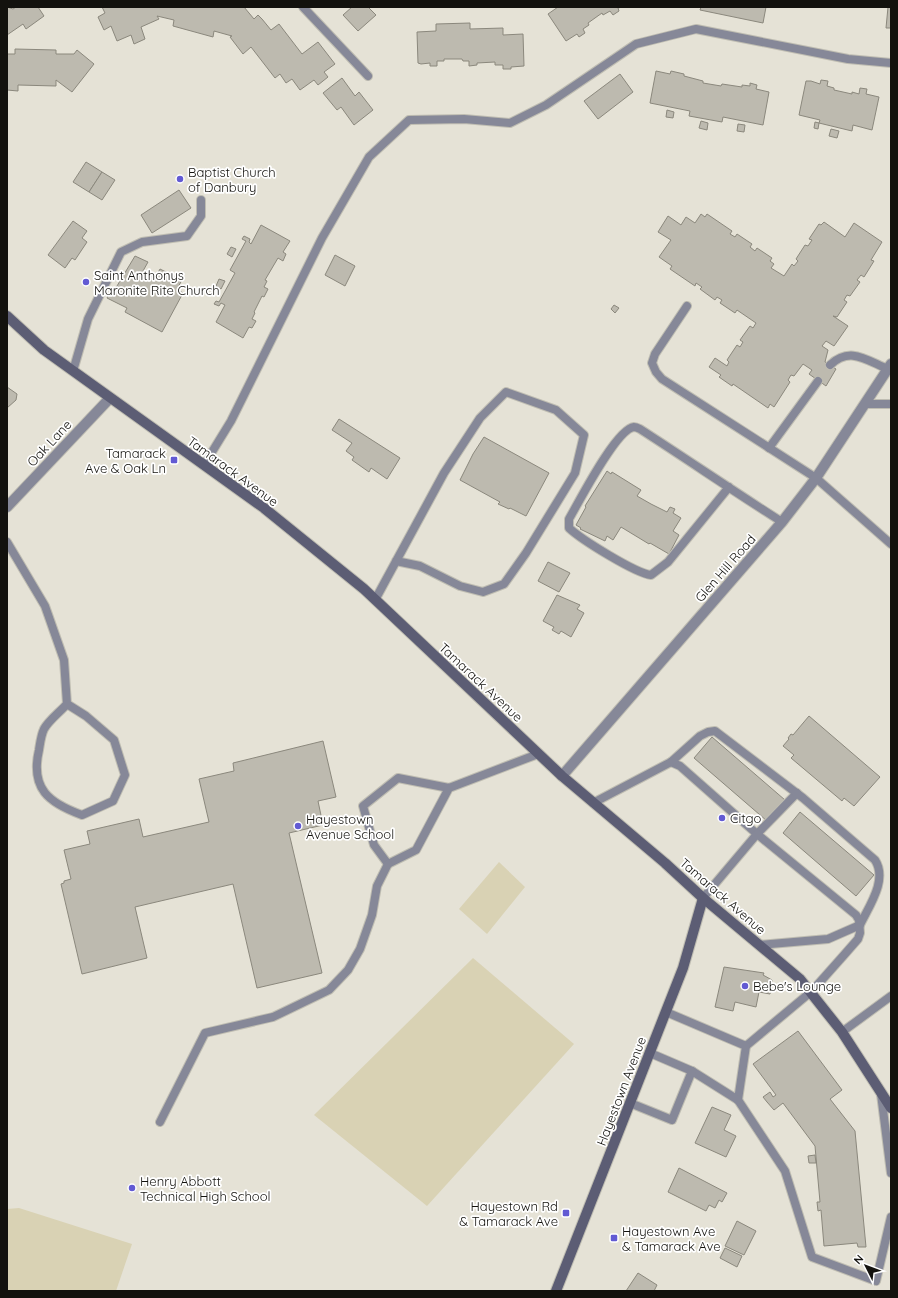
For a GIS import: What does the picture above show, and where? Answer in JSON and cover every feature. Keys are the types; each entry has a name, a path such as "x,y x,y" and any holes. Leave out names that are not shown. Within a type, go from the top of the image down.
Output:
{"street":[{"name":"Tamarack Avenue","path":"8,318 44,350 264,508 375,600 562,776 665,863 703,898 800,979 812,991 842,1032 891,1108"},
{"name":"Glen Hill Road","path":"562,776 782,522 816,478 889,367"},
{"name":"Oak Lane","path":"7,507 110,398"},
{"name":"Hayestown Avenue","path":"556,1291 683,968 703,898"}],"lane":[{"path":"303,7 368,76"},
{"path":"204,465 231,422 322,238 369,157 409,120 464,119 510,123 546,105 636,44 696,29 848,59 891,63"},
{"path":"73,371 88,319 121,252 142,242 187,236 201,216 201,200"},
{"path":"687,306 655,354 652,363 656,372 662,379 816,478 891,544"},
{"path":"830,365 845,354 889,367"},
{"path":"769,448 818,381"},
{"path":"375,600 396,561 444,473 480,418 506,392 556,410 584,435 575,473 526,553 504,584 483,592 460,586 420,566 396,561"},
{"path":"865,404 891,404"},
{"path":"729,487 668,562 651,575 644,574 569,528 569,519 600,465 615,443 627,430 634,427 640,428 782,522"},
{"path":"7,542 45,606 64,660 67,704 44,729 37,758 38,781 46,796 61,807 82,815 112,801 125,775 114,740 86,716 67,704"},
{"path":"593,803 671,762 700,736 708,732 715,731 797,794 861,846 880,867 878,887 860,925 858,938 812,991 746,1046 738,1100"},
{"path":"388,864 374,845 363,806 398,778 449,788 538,754"},
{"path":"671,762 680,766 757,834 845,905 856,915 860,925"},
{"path":"160,1122 205,1033 273,1016 329,990 348,970 360,949 372,915 377,886 388,864 416,850 449,788"},
{"path":"703,898 757,834 797,794"},
{"path":"759,945 828,939 860,925"},
{"path":"842,1032 891,996"},
{"path":"666,1012 746,1046"},
{"path":"650,1052 692,1071 738,1100 785,1171 812,1257 876,1281 891,1217"},
{"path":"630,1103 672,1120 692,1071"},
{"path":"881,1092 891,1173"}],"shaded area":[{"path":"499,862 525,887 487,934 459,909"},
{"path":"473,958 574,1044 427,1206 314,1115"},
{"path":"19,1208 132,1244 116,1291 7,1291 7,1209"}],"building":[{"path":"7,7 13,9 16,7 38,7 44,16 26,29 23,24 7,35"},
{"path":"102,7 244,7 254,19 258,15 271,30 279,24 302,54 318,42 335,64 324,72 328,77 318,85 314,80 300,90 292,79 286,83 280,74 275,78 251,47 243,54 230,37 232,36 214,31 213,37 173,26 174,20 157,16 159,19 141,27 145,39 134,44 131,35 117,41 111,26 104,30 98,17 105,13"},
{"path":"352,7 368,7 376,15 358,31 343,15"},
{"path":"558,7 622,7 618,8 619,11 613,15 610,11 603,15 602,13 588,23 589,25 583,29 585,33 579,37 577,34 566,41 548,14"},
{"path":"701,7 766,7 763,23 700,10"},
{"path":"888,7 891,7 891,28 886,28"},
{"path":"470,23 470,29 503,28 503,35 523,34 524,66 503,69 503,65 495,65 495,62 477,63 477,65 469,66 469,61 463,61 462,59 444,59 444,61 437,61 437,66 430,66 430,63 418,63 417,32 436,31 436,24"},
{"path":"15,49 56,50 56,54 74,54 77,50 94,64 72,92 56,80 56,86 18,85 18,91 7,90 7,54 15,54"},
{"path":"656,71 670,74 671,71 684,74 684,76 703,81 703,83 721,86 722,84 742,87 742,85 750,86 750,83 757,85 756,89 769,92 763,125 723,117 722,122 689,116 690,111 650,103"},
{"path":"620,74 633,92 598,119 584,101"},
{"path":"342,78 355,96 359,92 373,110 354,125 341,107 337,110 323,93"},
{"path":"821,80 828,81 827,86 834,88 834,90 852,94 852,92 859,94 860,88 867,89 866,94 879,97 872,130 853,125 852,131 819,123 820,120 799,115 806,81 820,84"},
{"path":"667,110 674,112 673,118 666,117"},
{"path":"701,121 708,123 707,130 699,128"},
{"path":"815,122 819,123 818,129 814,128"},
{"path":"738,124 745,125 744,132 737,131"},
{"path":"831,129 839,131 837,138 829,136"},
{"path":"86,162 102,172 89,192 73,182"},
{"path":"102,172 115,180 102,200 89,192"},
{"path":"179,190 191,208 152,233 141,215"},
{"path":"701,214 705,217 707,214 732,231 730,234 735,237 737,234 752,244 750,247 755,251 757,248 772,258 770,261 774,264 771,268 784,276 792,264 794,266 798,261 796,259 805,245 808,246 812,240 809,239 819,224 821,225 824,222 845,237 854,223 882,242 871,260 874,261 864,277 861,275 857,280 860,282 850,296 847,295 844,300 847,302 837,317 833,316 848,326 834,346 826,341 822,346 828,350 825,362 836,369 826,386 809,374 812,370 803,364 794,376 791,375 788,380 790,382 774,407 770,404 768,408 733,384 732,386 719,377 721,375 709,367 715,358 727,366 729,362 727,360 737,345 740,347 743,342 740,340 750,326 753,328 756,323 737,310 735,313 720,303 722,300 717,297 715,300 700,289 702,287 696,283 695,286 670,269 672,266 659,257 671,240 658,232 668,216 681,225 686,217 695,223"},
{"path":"73,221 87,231 82,238 87,242 75,260 72,258 65,268 48,255"},
{"path":"261,225 290,241 283,252 286,254 283,261 278,258 265,280 267,281 264,287 268,289 264,297 262,296 254,312 255,313 252,319 256,321 252,328 249,327 243,338 216,322 225,305 221,303 219,306 214,304 216,301 219,302 235,273 230,270 246,241 242,239 244,236 250,239 249,242 251,244"},
{"path":"231,247 236,249 232,257 227,254"},
{"path":"335,255 355,266 345,286 325,275"},
{"path":"135,256 148,262 143,271 155,278 160,269 182,280 177,289 183,293 162,332 125,312 127,308 107,298 111,290 114,291"},
{"path":"219,279 225,281 221,289 216,286"},
{"path":"614,305 619,308 615,313 611,309"},
{"path":"7,387 17,394 16,400 7,408"},
{"path":"339,419 400,458 387,479 371,468 369,472 352,460 354,457 346,451 352,443 332,430"},
{"path":"484,437 549,473 526,516 498,504 500,502 460,480 473,454"},
{"path":"607,471 611,474 612,472 641,490 637,496 651,504 667,512 670,507 675,509 673,513 681,518 673,531 679,535 669,554 621,527 613,540 607,536 605,541 580,529 581,528 576,525 586,507 585,506"},
{"path":"548,562 570,573 559,592 538,581"},
{"path":"557,595 580,605 577,609 584,613 571,637 561,631 559,634 552,630 554,627 543,621"},
{"path":"809,716 880,777 854,806 844,798 842,801 791,758 794,755 783,746 791,734 793,735"},
{"path":"712,737 785,800 767,821 694,758"},
{"path":"323,741 336,797 318,801 323,825 289,833 322,973 257,988 233,884 135,907 147,958 82,974 61,884 64,883 64,881 71,879 64,850 90,844 87,831 139,819 143,837 209,822 199,779 234,771 233,763"},
{"path":"800,812 874,875 856,896 783,833"},
{"name":"Bebe's Lounge","path":"724,967 764,973 763,975 772,980 770,994 759,992 756,1007 735,1002 733,1011 715,1007"},
{"path":"798,1031 842,1090 830,1099 855,1131 866,1247 858,1247 857,1243 824,1246 821,1210 818,1211 817,1202 820,1202 815,1146 783,1103 774,1110 763,1097 770,1092 773,1097 776,1095 753,1064"},
{"path":"712,1107 731,1115 724,1130 736,1136 726,1157 695,1143"},
{"path":"815,1155 816,1163 809,1163 808,1156"},
{"path":"679,1168 727,1193 722,1202 719,1200 715,1208 709,1205 706,1211 668,1192"},
{"path":"737,1221 756,1231 744,1255 725,1246"},
{"path":"725,1248 742,1256 737,1267 720,1258"},
{"path":"638,1273 657,1285 654,1291 626,1291"}],"place":[{"name":"Baptist Church of Danbury","path":"180,179"},
{"name":"Saint Anthonys Maronite Rite Church","path":"86,282"},
{"name":"Tamarack Ave & Oak Ln","path":"174,460"},
{"name":"Citgo","path":"722,818"},
{"name":"Hayestown Avenue School","path":"298,826"},
{"name":"Bebe's Lounge","path":"745,986"},
{"name":"Henry Abbott Technical High School","path":"132,1188"},
{"name":"Hayestown Rd & Tamarack Ave","path":"566,1213"},
{"name":"Hayestown Ave & Tamarack Ave","path":"614,1238"}]}
